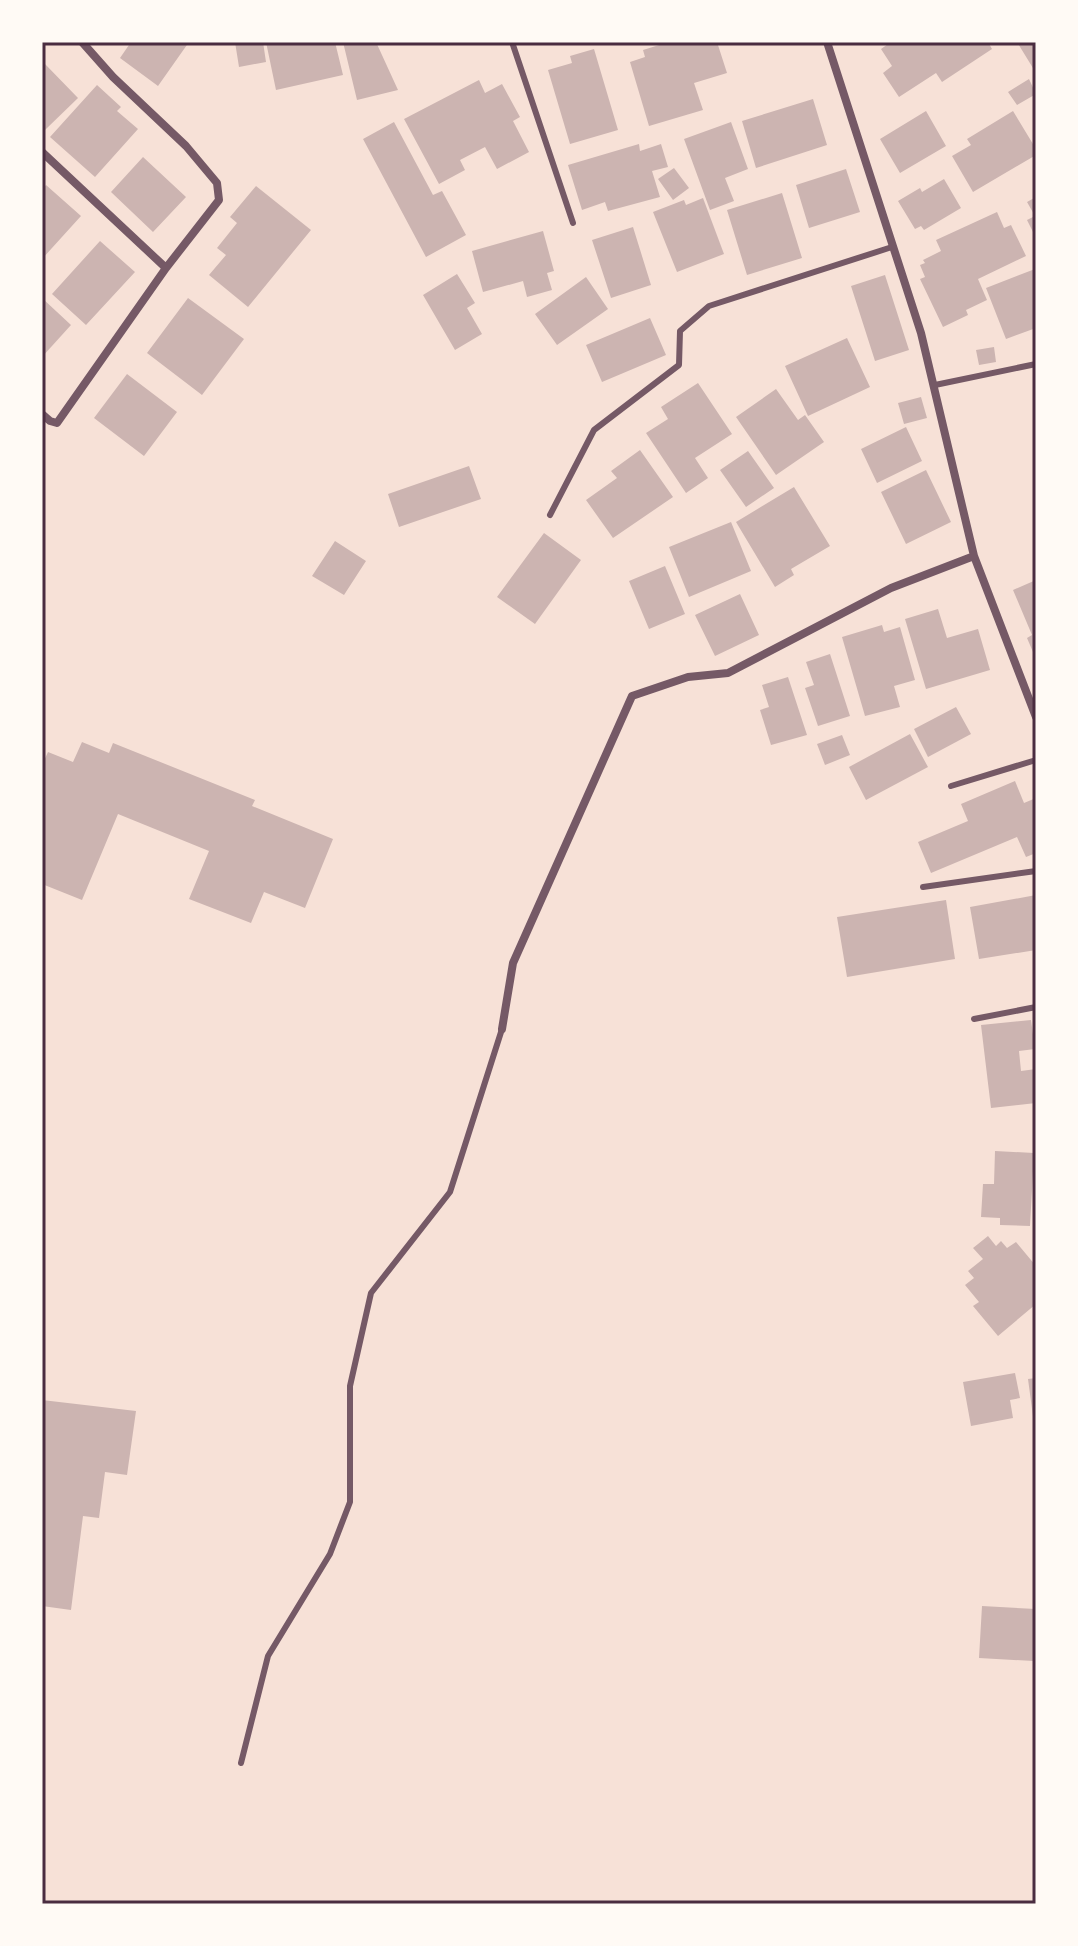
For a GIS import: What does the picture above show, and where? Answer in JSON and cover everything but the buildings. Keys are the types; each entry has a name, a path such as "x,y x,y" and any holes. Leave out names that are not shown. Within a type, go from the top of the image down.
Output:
{"street":[{"path":"42,414 57,423 166,268 219,200 217,183 186,146 113,77 82,42"},
{"path":"827,42 921,333 974,556 1036,717"},
{"path":"42,152 166,268"},
{"path":"502,1029 513,963 632,696 688,677 728,673 891,588 974,556"}],"lane":[{"path":"512,42 573,223"},
{"path":"550,515 594,430 679,365 680,331 709,306 892,247"},
{"path":"935,385 1036,364"},
{"path":"951,786 1036,760"},
{"path":"923,887 1036,871"},
{"path":"974,1019 1036,1007"},
{"path":"241,1763 268,1656 330,1554 350,1502 350,1386 371,1293 450,1192 502,1029"}]}
